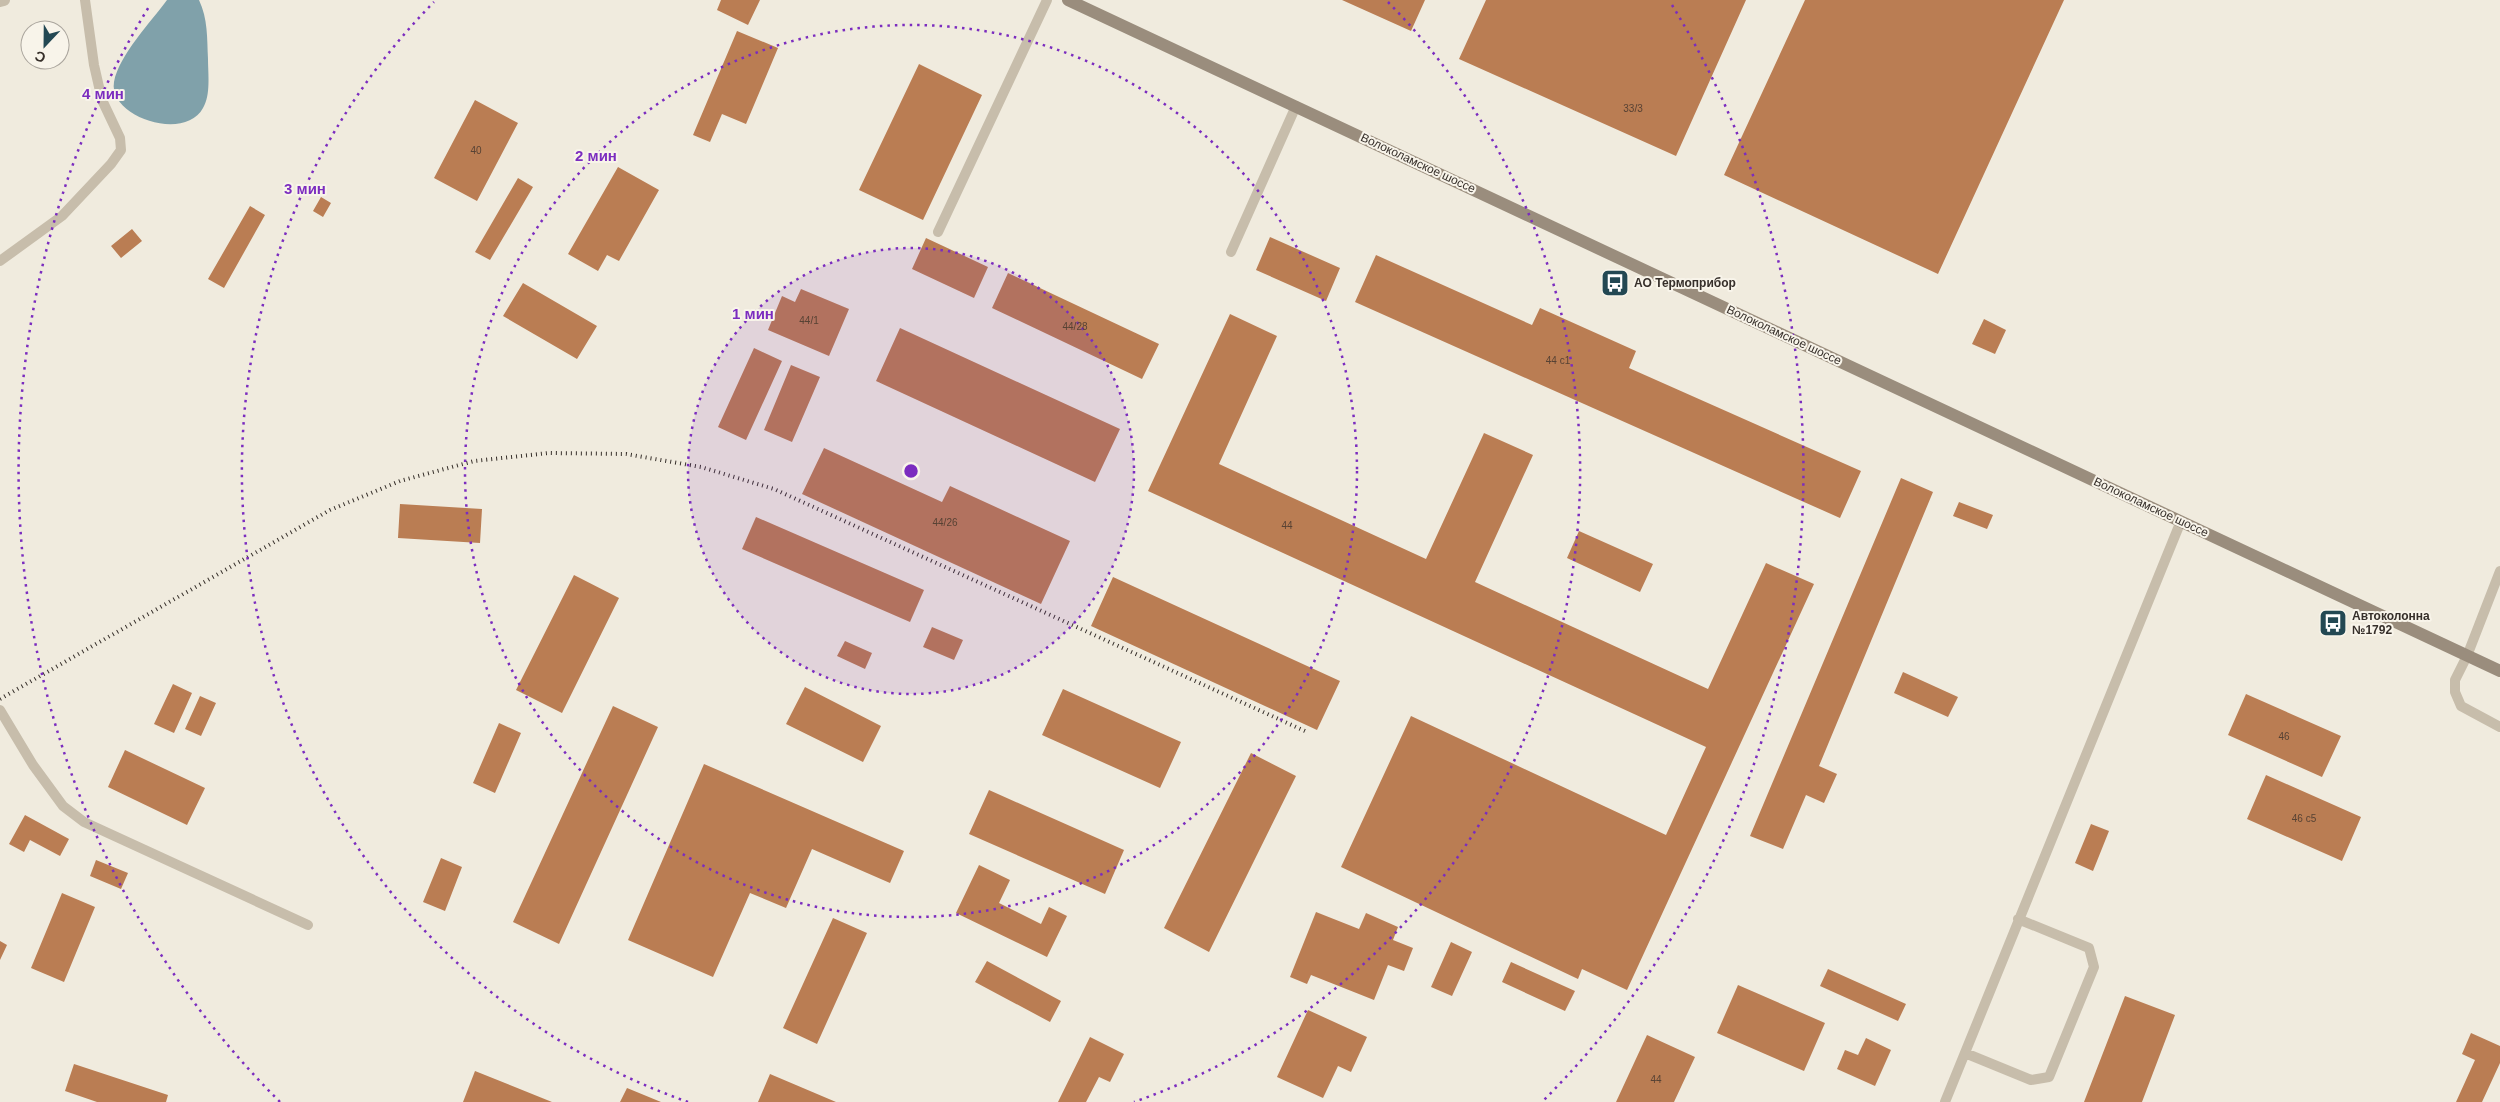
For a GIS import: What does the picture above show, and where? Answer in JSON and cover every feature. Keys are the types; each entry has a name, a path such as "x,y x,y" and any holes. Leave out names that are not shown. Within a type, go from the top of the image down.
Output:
{"street":[{"path":"0,1 4,0"},
{"name":"Волоколамское шоссе","path":"1068,0 2500,671"}],"lane":[{"path":"0,261 62,216 112,164 121,150 120,138 102,100 94,65 85,0"},
{"path":"938,232 1047,0"},
{"path":"1230,252 1296,106"},
{"path":"1945,1102 2181,521"},
{"path":"2500,571 2456,680 2455,692 2461,706 2500,727"},
{"path":"0,710 33,765 63,806 84,822 308,925"},
{"path":"1965,1053 2032,1080 2049,1077 2094,967 2088,948 2018,919"}],"water":[{"path":"167,0 199,0 207,29 209,78 206,103 194,118 181,123 165,124 135,115 123,106 115,95 114,82 122,61 136,39"}],"building":[{"path":"721,0 760,0 748,25 717,10"},
{"path":"1342,0 1425,0 1411,31"},
{"path":"1486,0 1746,0 1676,156 1459,59"},
{"path":"1805,0 2064,0 1938,274 1724,175"},
{"path":"737,31 778,48 746,124 722,114 710,142 693,135"},
{"path":"919,64 982,95 923,220 859,190"},
{"path":"475,100 518,123 477,201 434,178"},
{"path":"618,167 659,190 619,261 607,255 598,271 568,254"},
{"path":"518,178 533,187 490,260 475,252"},
{"path":"321,197 331,203 323,217 313,211"},
{"path":"250,206 265,215 224,288 208,279"},
{"path":"132,229 142,241 121,258 111,246"},
{"path":"1270,237 1340,268 1326,301 1256,270"},
{"path":"926,238 988,267 974,298 912,269"},
{"path":"1376,255 1532,325 1540,308 1636,351 1629,368 1861,471 1840,518 1355,302"},
{"path":"1008,273 1159,344 1142,379 992,308"},
{"path":"523,283 597,326 577,359 503,316"},
{"path":"801,289 849,309 829,356 768,330 782,296 795,302"},
{"path":"1230,314 1277,336 1219,464 1426,559 1484,433 1533,455 1475,582 1708,689 1766,563 1814,584 1627,990 1582,969 1578,979 1341,867 1411,716 1666,835 1706,747 1148,491"},
{"path":"1984,319 2006,330 1995,354 1972,344"},
{"path":"900,328 1120,429 1095,482 876,381"},
{"path":"754,348 782,361 746,440 718,427"},
{"path":"791,365 820,377 792,442 764,430"},
{"path":"824,448 942,502 950,486 1070,541 1041,604 802,494"},
{"path":"1901,478 1933,492 1819,766 1837,774 1824,803 1806,795 1783,849 1750,836"},
{"path":"1959,502 1993,515 1987,529 1953,516"},
{"path":"400,504 482,509 480,543 398,538"},
{"path":"756,517 924,590 910,622 742,549"},
{"path":"1579,531 1653,564 1640,592 1567,558"},
{"path":"574,575 619,598 562,713 516,690"},
{"path":"1113,577 1340,681 1317,730 1091,626"},
{"path":"932,627 963,640 954,660 923,647"},
{"path":"845,641 872,653 865,669 837,656"},
{"path":"1903,672 1958,697 1948,717 1894,693"},
{"path":"173,684 192,693 174,733 154,724"},
{"path":"805,687 881,726 863,762 786,724"},
{"path":"1063,689 1181,742 1160,788 1042,735"},
{"path":"2246,694 2341,736 2322,777 2228,735"},
{"path":"200,696 216,703 201,736 185,729"},
{"path":"613,706 658,727 559,944 513,922"},
{"path":"499,723 521,733 495,793 473,783"},
{"path":"125,750 205,788 187,825 108,787"},
{"path":"1251,753 1296,776 1209,952 1164,928"},
{"path":"704,764 904,851 890,883 812,849 786,908 750,893 713,977 628,940"},
{"path":"2266,775 2361,817 2342,861 2247,819"},
{"path":"989,790 1124,850 1105,894 969,834"},
{"path":"25,815 69,839 60,856 30,840 24,852 9,844"},
{"path":"2091,824 2109,831 2093,871 2075,863"},
{"path":"441,858 462,867 445,911 423,902"},
{"path":"96,860 128,873 121,889 90,876"},
{"path":"979,865 1010,880 999,903 1041,924 1049,907 1067,916 1047,957 956,913"},
{"path":"62,893 95,907 64,982 31,968"},
{"path":"1316,912 1359,929 1366,913 1398,927 1393,940 1413,948 1404,971 1388,965 1374,1000 1311,975 1307,984 1290,977"},
{"path":"833,918 867,933 817,1044 783,1028"},
{"path":"0,941 7,945 0,960"},
{"path":"1451,942 1472,952 1452,996 1431,987"},
{"path":"987,961 1061,1001 1050,1022 975,982"},
{"path":"1511,962 1575,991 1565,1011 1502,982"},
{"path":"1828,969 1906,1004 1898,1021 1820,986"},
{"path":"1738,985 1825,1023 1804,1071 1717,1033"},
{"path":"2125,996 2175,1015 2142,1102 2084,1102"},
{"path":"1308,1010 1367,1037 1351,1072 1338,1066 1323,1098 1277,1077"},
{"path":"2471,1033 2500,1046 2500,1063 2482,1102 2456,1102 2475,1060 2462,1054"},
{"path":"1647,1035 1695,1057 1674,1102 1616,1102"},
{"path":"1090,1037 1124,1054 1110,1082 1099,1077 1086,1102 1058,1102"},
{"path":"1866,1038 1891,1050 1875,1086 1837,1069 1845,1050 1858,1055"},
{"path":"74,1064 168,1095 166,1102 97,1102 65,1091"},
{"path":"475,1071 552,1102 463,1102"},
{"path":"770,1074 836,1102 758,1102"},
{"path":"627,1088 661,1102 620,1102"}],"railway":[{"path":"0,699 330,510 400,481 474,461 549,453 626,454 701,467 774,489 1307,732"}],"place":[{"name":"АО Термоприбор","path":"1615,283"},
{"name":"Автоколонна №1792","path":"2333,623"}]}
